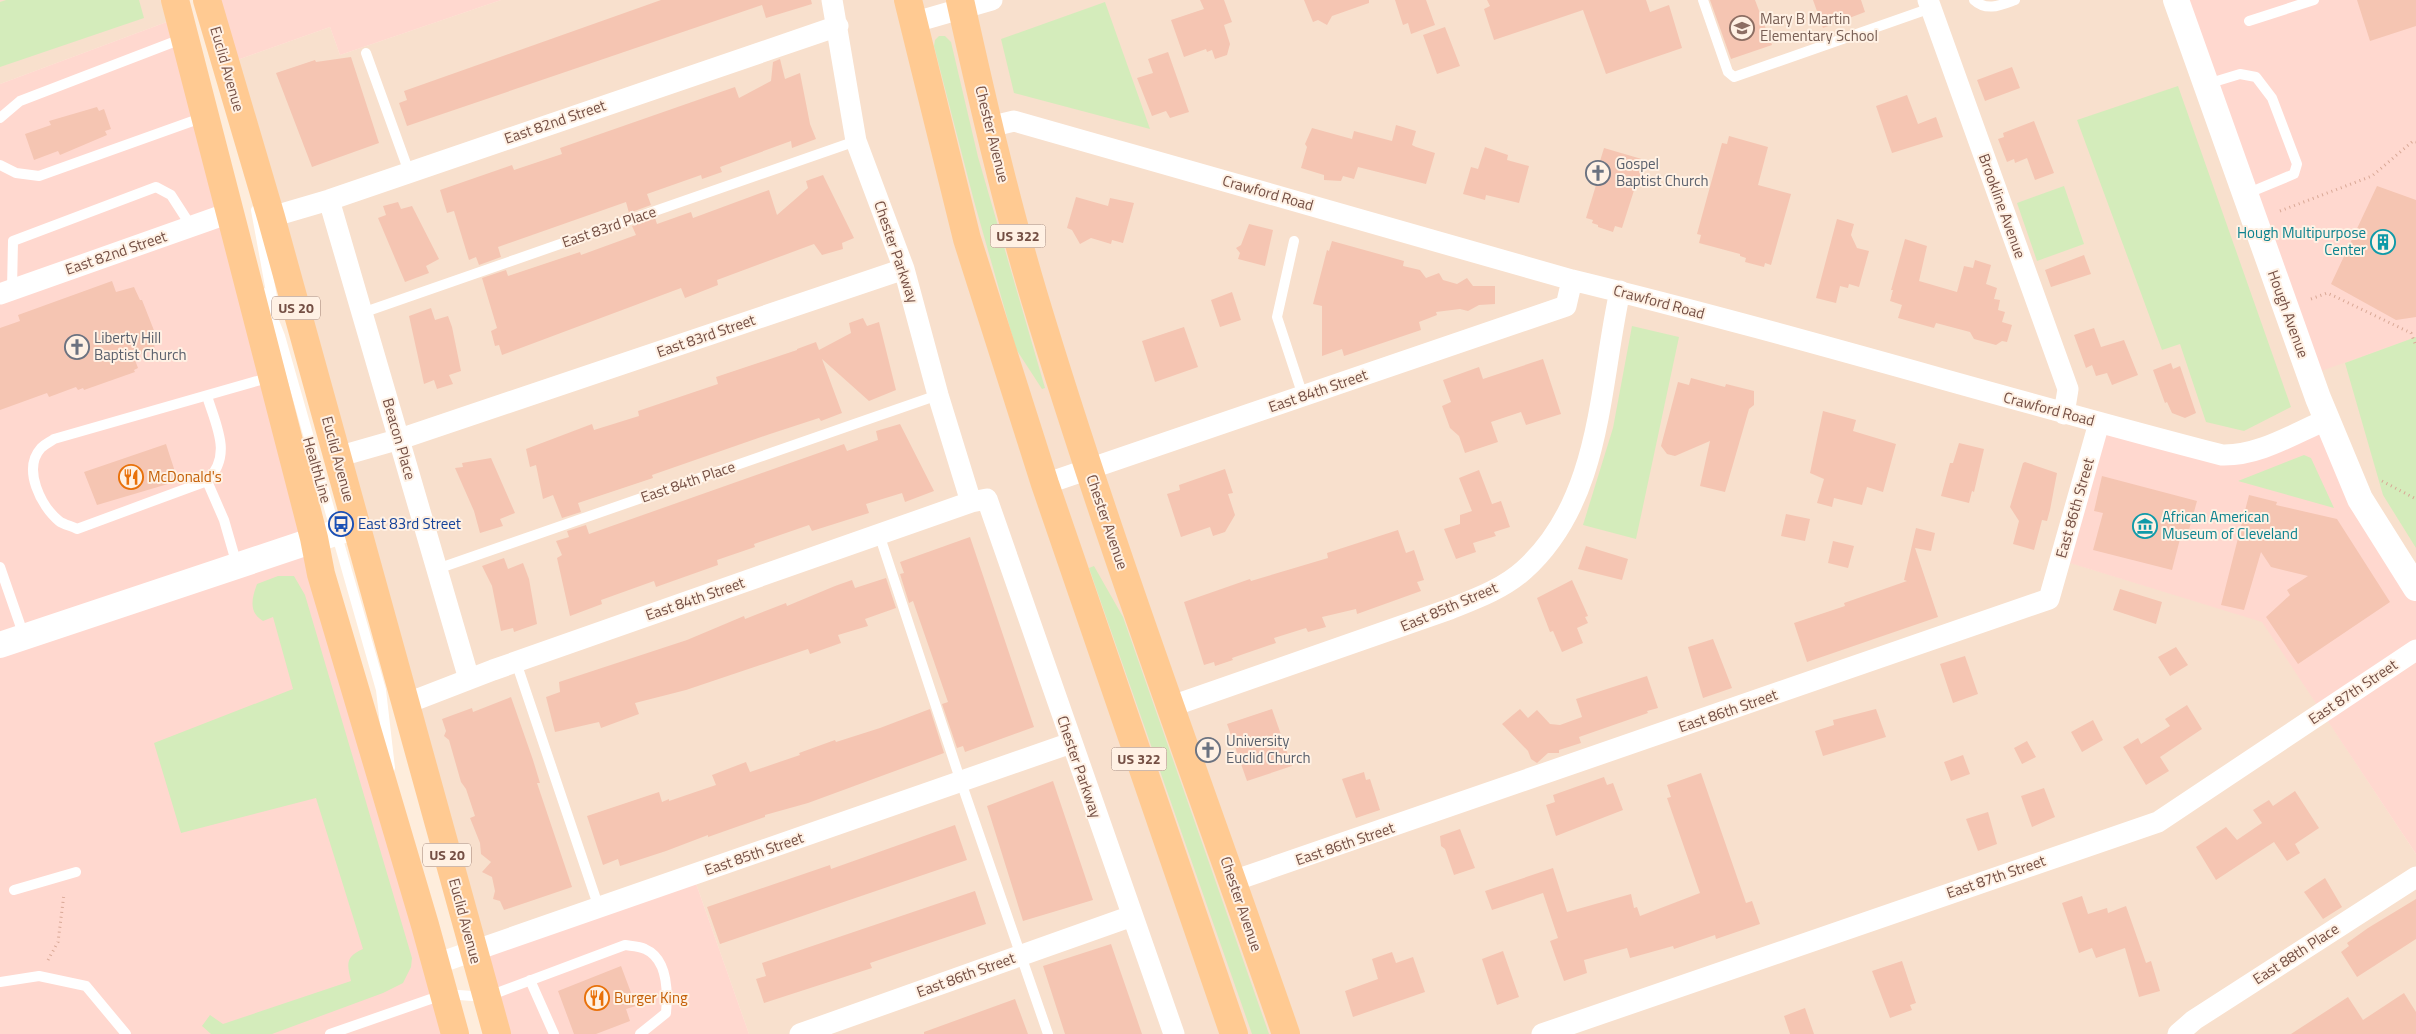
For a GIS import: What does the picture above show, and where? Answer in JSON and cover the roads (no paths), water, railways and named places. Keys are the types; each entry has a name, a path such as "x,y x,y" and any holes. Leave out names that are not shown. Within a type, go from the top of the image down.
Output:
{"main road":[{"name":"Euclid Avenue","path":"175,0 273,376 335,532 401,714 420,758 497,1034"},
{"name":"Euclid Avenue","path":"206,0 271,217 337,457 335,532 324,583 445,994 455,1034"},
{"name":"Chester Avenue","path":"961,5 989,127 1034,294 1089,468 1286,1034"},
{"name":"US 322","path":"910,12 967,239 1044,484 1234,1034"}],"street":[{"name":"Chester Parkway","path":"832,0 838,26 856,141 904,269 938,395 1071,743 1174,1034"},
{"path":"910,12 992,0"},
{"name":"Hough Avenue","path":"2176,0 2326,420 2360,499 2416,588"},
{"name":"Brookline Avenue","path":"1929,4 2068,389 2064,414"},
{"name":"East 82nd Street","path":"271,217 328,200 838,26"},
{"name":"Crawford Road","path":"989,127 1014,121 1572,280 1620,291 2064,414 2222,454 2237,455 2252,452 2326,420"},
{"name":"Beacon Place","path":"328,200 400,439 469,679"},
{"name":"East 82nd Street","path":"6,292 191,226 229,204"},
{"name":"East 83rd Street","path":"337,457 400,439 904,269"},
{"name":"East 84th Street","path":"1044,484 1566,306 1572,280"},
{"name":"East 85th Street","path":"1172,706 1457,606 1494,590 1524,570 1559,527 1573,501 1585,471 1599,414 1620,291"},
{"name":"East 86th Street","path":"1233,881 2050,599 2099,423"},
{"name":"East 84th Street","path":"401,714 469,679 979,500"},
{"path":"12,641 335,532"},
{"name":"East 87th Street","path":"1554,1032 2158,822 2416,650"},
{"name":"East 85th Street","path":"436,964 1071,743"},
{"name":"East 88th Place","path":"2178,1034 2194,1020 2416,877"},
{"name":"East 86th Street","path":"800,1034 1132,916"}],"lane":[{"path":"1703,0 1728,72 1734,77 1929,4"},
{"path":"1974,0 1986,7 1995,7 2015,0"},
{"path":"2249,21 2314,0"},
{"path":"0,118 20,101 185,38"},
{"path":"366,53 409,172"},
{"path":"2206,85 2240,74 2256,77 2272,98 2297,164 2294,174 2281,181 2245,194"},
{"name":"HealthLine","path":"234,91 280,336 381,690 399,839"},
{"path":"0,165 16,174 39,176 206,117"},
{"name":"East 83rd Place","path":"362,313 856,141"},
{"path":"6,292 13,241 156,187 171,195 191,226"},
{"name":"HealthLine","path":"229,204 280,336"},
{"path":"1294,241 1277,317 1303,396"},
{"path":"207,396 222,452 220,463 215,473 207,481 77,529 60,522 44,505 35,484 34,465 40,448 54,439 273,376"},
{"name":"East 84th Place","path":"437,569 938,395"},
{"path":"207,481 224,520 237,566"},
{"path":"879,534 961,782 1048,1034"},
{"path":"0,567 12,641"},
{"path":"516,662 599,908"},
{"name":"HealthLine","path":"381,690 401,714"},
{"path":"14,890 76,872"},
{"path":"330,1034 445,994 486,997 625,945 646,949 661,964 668,992 666,1013 651,1030 640,1034"},
{"path":"0,982 39,976 86,986 126,1034"},
{"path":"530,980 554,1034"}],"place":[{"name":"Mary B Martin Elementary School","path":"1742,28"},
{"name":"Gospel Baptist Church","path":"1598,173"},
{"name":"Hough Multipurpose Center","path":"2383,242"},
{"name":"Liberty Hill Baptist Church","path":"77,347"},
{"name":"McDonald's","path":"131,477"},
{"name":"East 83rd Street","path":"341,524"},
{"name":"African American Museum of Cleveland","path":"2145,526"},
{"name":"University Euclid Church","path":"1208,750"},
{"name":"Burger King","path":"597,998"}]}
